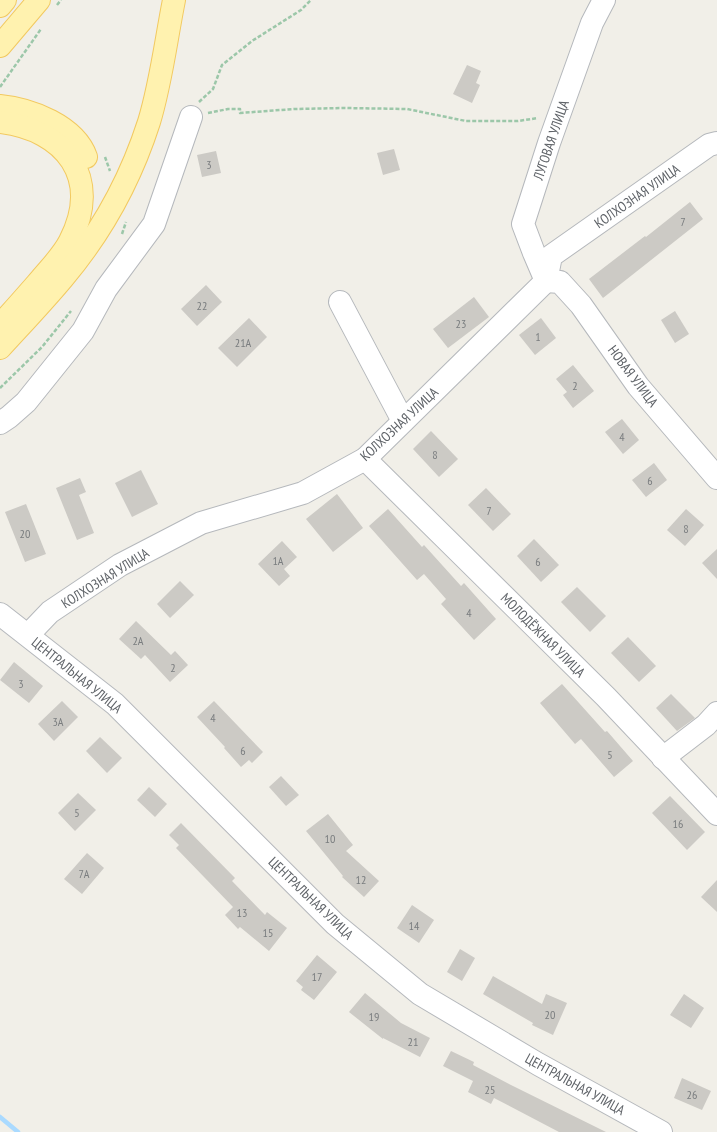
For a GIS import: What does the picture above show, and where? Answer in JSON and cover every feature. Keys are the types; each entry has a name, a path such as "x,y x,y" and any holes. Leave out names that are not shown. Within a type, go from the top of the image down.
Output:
{"main road":[{"path":"0,6 5,0"},
{"path":"0,348 64,277 106,218 124,184 136,158 150,120 174,0"},
{"path":"0,46 48,3"},
{"path":"0,106 26,110 57,124 76,142 85,154 93,183 94,200 92,214 88,229 64,277"},
{"path":"0,122 9,123 36,131 60,146 69,156 76,168 81,183 82,200 76,227 62,254 0,325"}],"street":[{"name":"ЛУГОВАЯ УЛИЦА","path":"546,281 523,224 559,115 592,23 604,0"},
{"path":"0,423 26,402 82,331 106,289 154,224 191,117"},
{"name":"КОЛХОЗНАЯ УЛИЦА","path":"28,634 50,612 120,565 201,523 303,493 365,459 546,281 551,256 709,145 717,143"},
{"name":"НОВАЯ УЛИЦА","path":"546,281 560,282 581,305 638,386 717,478"},
{"path":"340,302 403,421"},
{"name":"МОЛОДЁЖНАЯ УЛИЦА","path":"365,459 606,697 717,814"},
{"name":"ЦЕНТРАЛЬНАЯ УЛИЦА","path":"0,614 28,634 115,704 335,924 420,994 538,1064 660,1132"},
{"path":"663,758 706,725 717,713"}],"path":[{"path":"48,3 61,0"},
{"path":"191,117 195,105 213,89 222,65 252,41 301,10 311,0"},
{"path":"0,88 44,25"},
{"path":"191,117 228,109 240,109 240,113 294,109 345,108 407,110 466,121 518,121 559,115"},
{"path":"122,235 127,220"},
{"path":"0,388 42,347 76,305"}],"building":[{"path":"467,65 481,71 476,83 480,85 472,103 453,94"},
{"path":"394,149 400,170 383,175 377,153"},
{"path":"216,151 221,173 202,177 197,155"},
{"path":"690,202 703,219 603,298 589,279"},
{"path":"206,285 222,302 197,326 181,309"},
{"path":"474,297 489,317 448,348 433,329"},
{"path":"675,311 689,334 675,343 661,320"},
{"path":"249,318 267,337 237,367 218,348"},
{"path":"541,318 556,338 535,355 519,335"},
{"path":"573,365 594,391 573,408 563,395 567,392 556,379"},
{"path":"622,419 639,440 623,454 605,432"},
{"path":"431,431 458,459 439,477 413,449"},
{"path":"654,463 667,480 646,497 632,480"},
{"path":"141,470 158,504 132,517 115,483"},
{"path":"80,478 86,492 79,495 94,533 77,540 56,488"},
{"path":"486,488 511,514 493,531 468,505"},
{"path":"337,494 363,528 333,552 306,519"},
{"path":"26,504 46,554 25,562 5,512"},
{"path":"388,509 422,547 424,545 461,586 464,583 496,619 474,640 441,604 446,599 424,574 417,580 369,526"},
{"path":"686,509 704,525 685,546 667,530"},
{"path":"534,539 559,565 541,582 517,556"},
{"path":"282,541 297,557 284,569 290,576 279,586 258,564"},
{"path":"717,549 717,579 702,563"},
{"path":"180,581 194,595 170,618 157,604"},
{"path":"577,587 606,616 590,632 561,602"},
{"path":"136,621 171,655 175,651 188,665 170,682 145,655 141,659 119,639"},
{"path":"628,637 656,666 639,682 611,653"},
{"path":"14,662 43,686 29,703 0,680"},
{"path":"562,684 605,732 607,731 633,761 614,777 581,739 575,744 540,703"},
{"path":"671,694 695,718 677,731 656,708"},
{"path":"62,701 78,717 54,741 38,724"},
{"path":"214,701 263,752 252,763 249,760 241,767 224,748 225,747 197,717"},
{"path":"100,737 122,758 107,773 86,751"},
{"path":"281,776 299,795 286,806 269,787"},
{"path":"149,787 167,804 155,817 137,800"},
{"path":"78,793 96,810 75,831 58,813"},
{"path":"670,796 705,832 687,850 652,813"},
{"path":"328,814 353,845 346,851 379,881 364,897 342,877 343,876 306,831"},
{"path":"181,823 235,878 232,881 265,915 267,912 287,928 269,951 240,927 238,929 225,915 233,907 176,848 179,845 169,835"},
{"path":"87,853 104,868 82,894 64,879"},
{"path":"717,880 717,912 701,897"},
{"path":"412,905 434,920 419,943 397,928"},
{"path":"460,949 475,958 462,981 447,972"},
{"path":"317,955 337,972 314,1000 301,990 303,987 296,981"},
{"path":"493,976 542,1004 546,994 567,1003 553,1035 532,1025 533,1023 483,994"},
{"path":"365,993 401,1023 430,1038 420,1057 383,1039 349,1012"},
{"path":"684,994 704,1008 691,1028 670,1015"},
{"path":"451,1051 474,1062 473,1065 513,1086 606,1132 559,1132 494,1098 491,1104 468,1092 473,1081 443,1066"},
{"path":"682,1078 711,1091 702,1110 674,1098"}],"waterway":[{"path":"0,1117 18,1132"}]}
